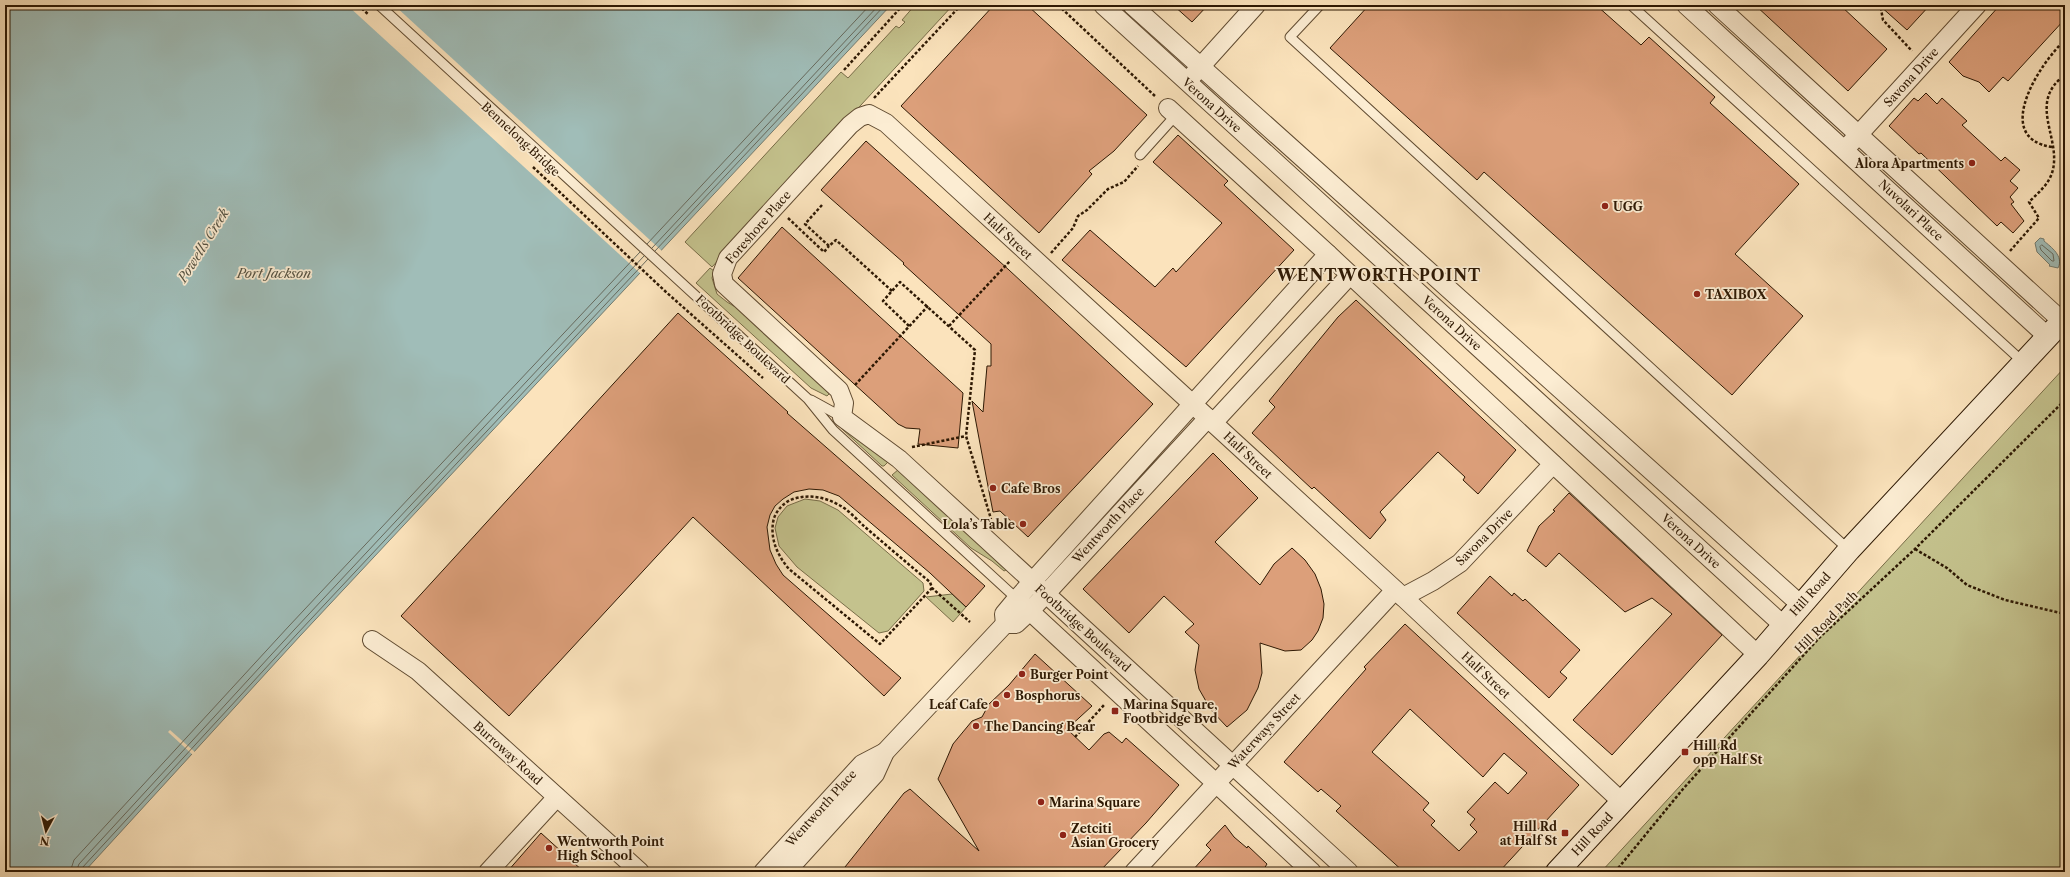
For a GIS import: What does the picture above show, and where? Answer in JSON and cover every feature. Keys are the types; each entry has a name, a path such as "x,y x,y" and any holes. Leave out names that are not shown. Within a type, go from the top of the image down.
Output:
{"street":[{"name":"Verona Drive","path":"1103,5 1783,625"},
{"name":"Verona Drive","path":"1132,5 1801,605"},
{"path":"1187,82 1256,5"},
{"name":"Nuvolari Place","path":"1686,5 1845,149 2058,325"},
{"name":"Nuvolari Place","path":"1717,5 1999,264 2058,325"},
{"name":"Savona Drive","path":"1845,149 1977,5"},
{"path":"1172,111 1328,254 1758,655"},
{"name":"Half Street","path":"869,114 886,123 1399,594 1622,802"},
{"name":"Foreshore Place","path":"842,417 844,403 839,390 728,288 722,279 722,274 728,258 846,129 860,117 869,114"},
{"path":"1360,239 1375,222"},
{"path":"1038,588 1193,405 1328,254"},
{"name":"Wentworth Place","path":"786,872 874,774 885,752 1005,624 1016,624 1023,605 1038,588 1210,420 1350,275"},
{"name":"Hill Road","path":"1557,872 1758,655 1849,550 2058,325"},
{"name":"Footbridge Boulevard","path":"842,417 899,459 1349,872"},
{"path":"1576,437 1593,419"},
{"name":"Savona Drive","path":"1399,594 1433,581 1460,563 1553,464"},
{"name":"Waterways Street","path":"1134,872 1232,765 1399,594"},
{"name":"Footbridge Boulevard","path":"1023,605 1312,872"},
{"name":"Burroway Road","path":"372,640 418,671 640,872"},
{"name":"Wentworth Place","path":"763,872 862,764 885,752"},
{"path":"488,872 557,797"}],"lane":[{"name":"Bennelong Bridge","path":"379,5 678,280"},
{"path":"1320,5 1290,37 1849,550"},
{"path":"1631,5 2023,362"},
{"path":"1140,159 1172,111"},
{"name":"Footbridge Boulevard","path":"678,280 808,399 833,430 1023,605"},
{"name":"Footbridge Boulevard","path":"808,399 842,417"}],"path":[{"path":"358,5 375,21"},
{"path":"844,70 903,5"},
{"path":"869,114 871,101 961,5"},
{"path":"1058,5 1172,111"},
{"path":"1876,5 1880,9 1883,20 1924,63"},
{"path":"2052,147 2040,145 2030,139 2024,126 2024,116 2028,91 2034,79 2049,56 2065,40"},
{"path":"1999,264 2039,218 2029,202 2050,178 2054,157 2047,125 2047,103 2051,90 2058,80 2065,75"},
{"path":"1048,257 1072,228 1078,216 1087,210 1108,189 1124,182 1140,159"},
{"name":"Bennelong Bridge","path":"530,164 666,292"},
{"path":"822,205 805,224 830,246"},
{"path":"791,222 824,252 836,240 892,291"},
{"path":"949,326 1003,270"},
{"path":"910,326 883,301 900,282 975,350 966,436 993,524"},
{"path":"865,374 928,306"},
{"name":"Hill Road Path","path":"1615,872 1683,789 1820,638 1915,549 2065,400"},
{"path":"899,459 910,447 966,436"},
{"path":"932,588 880,644 789,569 782,560 773,539 772,528 774,517 780,508 790,500 802,496 814,496 841,506 930,582 932,588 970,622"},
{"path":"1915,549 1947,568 1967,585 2004,600 2065,614"},
{"path":"1075,737 1104,705"}],"shaded area":[{"path":"915,5 953,5 712,267 685,242 841,72 848,78 896,26 899,28 905,22 902,20"},
{"path":"710,268 714,271 712,278 717,294 747,314 830,392 827,396 811,388 696,283"},
{"path":"2065,367 2065,872 1601,872"},
{"path":"842,427 889,461 882,466 841,428"},
{"path":"899,469 1006,570 1004,571 992,561 971,548 892,475"},
{"path":"805,499 820,501 838,510 923,583 924,591 888,631 879,633 797,567 779,546 775,528 778,517 787,506"},
{"path":"952,594 966,607 953,622 926,597"}],"water":[{"name":"Port Jackson","path":"5,5 891,5 300,636 84,872 5,872"},
{"path":"2040,238 2044,239 2044,241 2056,252 2059,260 2058,268 2049,266 2050,265 2037,252 2035,243"}],"pier":[{"path":"347,5 394,5 663,252 642,275"},
{"path":"170,730 196,753 194,756 168,732"}],"building":[{"path":"994,5 1027,5 1147,115 1114,151 1089,171 1092,174 1039,233 901,106"},
{"path":"1173,5 1208,5 1192,22"},
{"path":"1369,5 1596,5 1641,45 1649,37 1715,97 1710,103 1799,184 1735,254 1803,316 1732,395 1484,172 1477,180 1330,48"},
{"path":"1755,5 1840,5 1887,49 1848,91"},
{"path":"1879,5 1930,5 1907,30"},
{"path":"2000,5 2065,5 2065,19 2008,81 2003,77 1989,92 1979,82 1963,76 1949,62"},
{"name":"Alora Apartments","path":"1926,93 1937,104 1942,98 1967,121 1962,125 2001,161 2005,157 2020,170 2010,181 2018,188 2010,197 2014,202 2011,204 2024,221 2013,233 2001,222 1997,226 1921,153 1919,154 1889,126 1914,98 1918,101"},
{"path":"1178,135 1228,181 1224,185 1294,250 1186,367 1062,260 1090,230 1155,287 1173,268 1176,272 1222,223 1153,162"},
{"path":"866,141 1009,270 1153,404 1028,537 1000,511 993,512 987,481 972,401 983,412 987,366 991,366 991,344 903,264 904,263 821,190"},
{"path":"782,227 963,393 958,448 918,444 920,429 906,428 898,424 738,278"},
{"path":"1356,300 1516,450 1478,494 1463,480 1465,477 1438,452 1380,512 1386,520 1370,539 1314,487 1312,489 1252,433 1275,407 1269,401 1338,317"},
{"path":"678,313 788,412 787,413 985,586 966,607 930,573 839,496 823,490 809,489 794,492 775,506 770,515 767,527 770,550 776,564 783,575 901,678 884,696 693,517 509,716 401,616"},
{"path":"1213,453 1258,498 1215,542 1260,585 1274,564 1292,548 1305,560 1315,574 1321,589 1324,604 1323,618 1318,631 1312,640 1301,650 1285,651 1260,643 1262,673 1258,688 1247,710 1227,727 1211,710 1199,689 1195,670 1199,645 1185,632 1194,624 1164,596 1129,633 1083,589"},
{"path":"1569,493 1722,635 1612,755 1573,720 1672,614 1652,598 1625,612 1559,553 1546,567 1527,551 1539,526 1555,511 1553,510"},
{"path":"1490,576 1512,596 1514,593 1523,601 1525,599 1580,650 1560,672 1567,678 1549,698 1457,613"},
{"path":"1405,624 1579,785 1499,872 1404,872 1336,811 1341,806 1321,789 1318,792 1284,762 1366,669 1364,667","holes":["1410,709 1483,777 1504,753 1527,773 1508,794 1495,782 1467,812 1475,819 1470,825 1477,832 1459,851 1431,825 1435,821 1423,810 1429,803 1372,752"]},
{"path":"1035,654 1092,706 1067,729 1089,750 1104,734 1109,732 1122,743 1126,738 1179,785 1146,823 1099,872 841,872 904,793 910,789 979,851 938,779 953,744 972,721 982,717 989,704 1009,685"},
{"path":"1225,825 1234,837 1247,848 1248,846 1267,864 1262,872 1191,872 1211,850 1206,845"},
{"name":"Wentworth Point High School","path":"541,833 584,872 507,872"}],"place":[{"name":"Alora Apartments","path":"1972,163"},
{"name":"UGG","path":"1605,206"},
{"name":"TAXIBOX","path":"1697,294"},
{"name":"Cafe Bros","path":"993,488"},
{"name":"Lola’s Table","path":"1023,524"},
{"name":"Burger Point","path":"1022,674"},
{"name":"Bosphorus","path":"1007,695"},
{"name":"Leaf Cafe","path":"996,704"},
{"name":"Marina Square, Footbridge Bvd","path":"1115,711"},
{"name":"The Dancing Bear","path":"976,726"},
{"name":"Hill Rd opp Half St","path":"1685,752"},
{"name":"Marina Square","path":"1041,802"},
{"name":"Hill Rd at Half St","path":"1565,833"},
{"name":"Zetciti Asian Grocery","path":"1063,835"},
{"name":"Wentworth Point High School","path":"549,848"}],"district":[{"name":"WENTWORTH POINT","path":"1379,275"}],"water label":[{"name":"Powells Creek","path":"203,245"}]}
